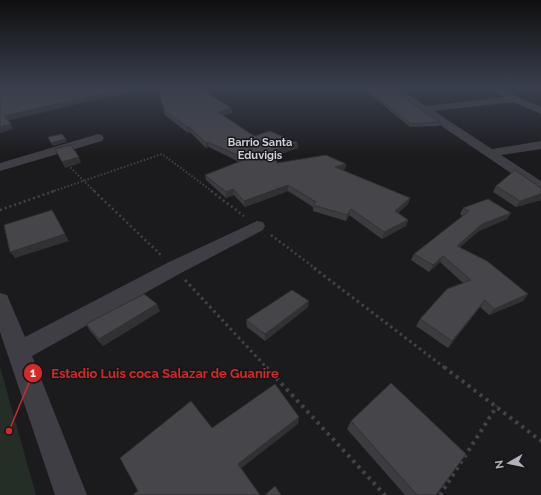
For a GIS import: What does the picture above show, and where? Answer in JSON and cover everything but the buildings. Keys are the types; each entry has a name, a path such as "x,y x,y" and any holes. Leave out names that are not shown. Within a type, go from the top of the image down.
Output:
{"street":[{"path":"428,110 541,187"},
{"path":"0,167 98,138"},
{"path":"490,153 541,145"},
{"path":"18,352 174,268 258,226"},
{"path":"0,301 71,495"}],"path":[{"path":"55,150 83,181 174,268 385,495"},
{"path":"0,210 162,154 268,232 541,441"},
{"path":"440,495 497,406"}],"shaded area":[{"path":"0,367 36,495 0,495"}],"place":[{"name":"Estadio Luis coca Salazar de Guanire","path":"9,431"}],"district":[{"name":"Barrio Santa Eduvigis","path":"260,148"}]}
